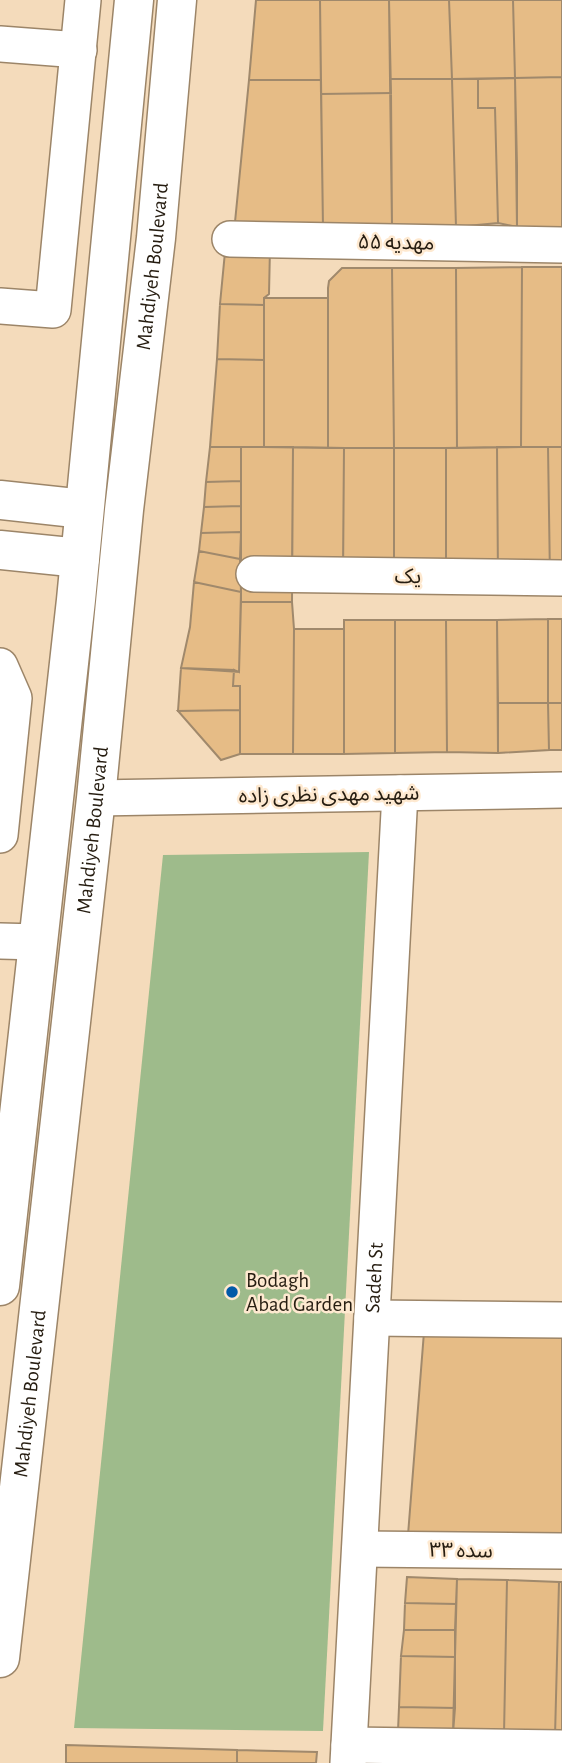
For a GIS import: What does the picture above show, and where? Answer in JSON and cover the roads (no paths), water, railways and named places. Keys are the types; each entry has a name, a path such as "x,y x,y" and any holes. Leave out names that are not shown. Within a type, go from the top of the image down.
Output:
{"main road":[{"name":"Mahdiyeh Boulevard","path":"0,1284 79,558 134,0"},
{"name":"Mahdiyeh Boulevard","path":"0,1658 96,798 124,510 156,238 177,0"},
{"path":"0,500 84,509"},
{"path":"0,550 79,558"}],"street":[{"path":"0,306 53,310 83,0"},
{"path":"0,44 79,50"},
{"name":"مهدیه ۵۵","path":"230,239 562,244"},
{"name":"یک","path":"254,574 562,578"},
{"path":"0,666 14,698 3,780 0,835"},
{"path":"3,780 55,781"},
{"name":"شهید مهدی نظری زاده","path":"96,798 562,790"},
{"name":"Sadeh St","path":"349,1754 400,793"},
{"path":"0,941 38,942"},
{"path":"372,1318 562,1320"},
{"name":"سده ۳۳","path":"360,1549 562,1551"},
{"path":"349,1754 562,1748"}],"place":[{"name":"Bodagh Abad Garden","path":"232,1292"}]}
